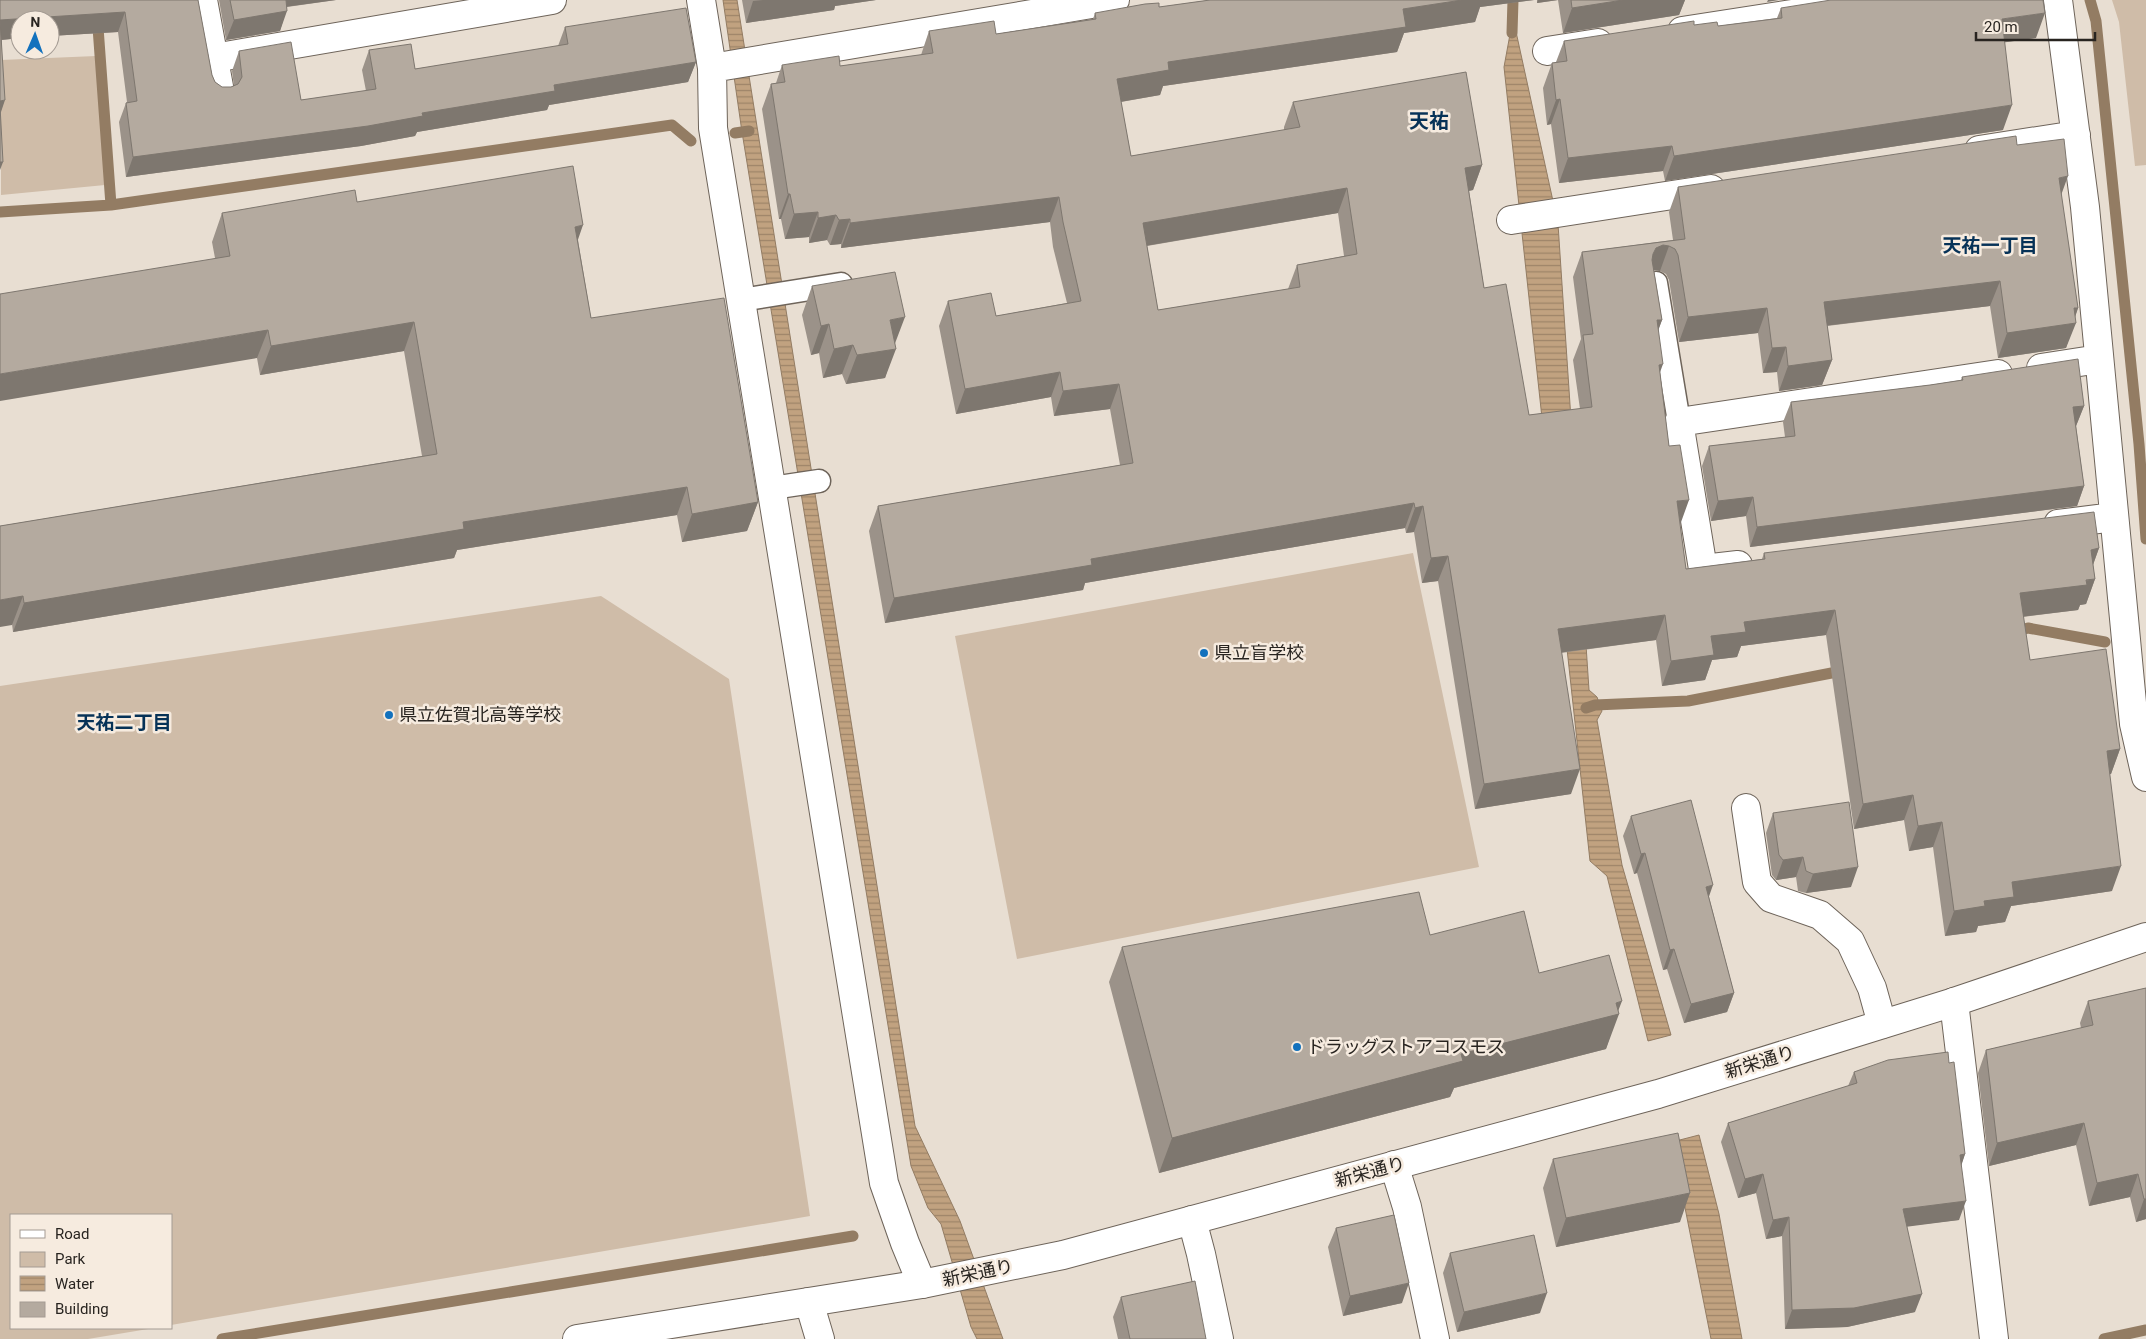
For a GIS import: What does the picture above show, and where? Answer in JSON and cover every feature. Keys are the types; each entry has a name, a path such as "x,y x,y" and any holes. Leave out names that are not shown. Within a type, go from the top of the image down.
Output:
{"street":[{"path":"204,0 220,92"},
{"path":"214,58 552,0"},
{"path":"701,0 718,67 713,128 752,298 782,487 884,1183 922,1284"},
{"path":"718,67 1115,0"},
{"path":"1656,34 1883,0"},
{"path":"2058,0 2076,135 2134,724 2146,777"},
{"path":"1547,51 1626,39"},
{"path":"1958,153 2076,135"},
{"path":"1511,220 1740,185"},
{"path":"1762,562 1703,569 1679,422 2099,359"},
{"path":"2035,527 2114,517"},
{"path":"1746,808 1757,882 1770,898 1820,915 1850,941 1872,988 1882,1024"},
{"name":"新栄通り","path":"577,1339 922,1284 1063,1255 1658,1094 1954,1002 2146,937"},
{"path":"1954,1002 1994,1339"},
{"path":"1394,1166 1407,1207 1435,1339"},
{"path":"1192,1220 1219,1339"},
{"path":"809,1302 820,1339"}],"lane":[{"path":"752,298 860,281"},
{"path":"1656,283 1679,422"},
{"path":"782,487 819,481"}],"green space":[{"path":"2112,0 2146,0 2146,165 2135,166 2119,22"},
{"path":"96,56 105,185 1,195 1,60 60,60 60,58"},
{"path":"1413,553 1479,867 1017,959 955,636"},
{"path":"601,596 729,679 810,1216 172,1325 172,1214 10,1214 10,1329 148,1329 88,1339 0,1339 0,686"}],"water":[{"path":"723,0 737,0 915,1126 960,1221 1003,1339 977,1339 971,1327 941,1224 928,1208 911,1166 742,132"},
{"path":"1513,18 1558,224 1589,690 1597,697 1602,711 1597,720 1622,865 1671,1035 1648,1041 1607,876 1590,861 1504,67"},
{"path":"1699,1135 1719,1214 1742,1339 1711,1339 1672,1142"}],"building":[{"path":"0,0 198,0 212,75 215,82 222,87 231,87 238,84 242,77 239,51 291,42 301,100 376,89 369,50 411,44 415,69 568,44 565,27 686,8 696,62 554,85 555,91 422,113 423,116 368,126 133,157 126,103 137,101 125,12 60,16 60,10 10,10 10,19 0,20"},
{"path":"230,0 286,0 287,11 234,20"},
{"path":"1210,0 1462,0 1403,9 1406,27 1168,62 1169,70 1117,79 1131,156 1300,127 1293,102 1466,72 1482,165 1465,168 1484,288 1506,284 1529,415 1592,407 1583,335 1593,334 1582,252 1685,239 1678,187 2016,136 2017,145 2064,139 2068,176 2059,178 2078,308 2074,308 2076,323 2007,333 2000,281 1824,302 1832,360 1788,366 1786,347 1772,348 1767,308 1688,317 1678,255 1675,249 1663,245 1656,248 1652,260 1662,320 1657,320 1663,364 1659,365 1669,446 1680,445 1689,500 1677,501 1686,569 1765,559 1764,553 2094,512 2099,548 2091,550 2095,579 2086,580 2087,585 2020,593 2030,660 2106,649 2120,749 2107,751 2121,866 2012,882 2014,897 1984,901 1985,906 1954,911 1942,822 1918,826 1913,795 1863,804 1835,610 1744,622 1746,632 1711,636 1714,655 1671,661 1665,615 1558,629 1580,769 1484,784 1448,556 1431,558 1423,506 1415,508 1414,503 1091,559 1092,565 894,598 878,506 1133,463 1119,384 1063,391 1060,372 965,389 948,301 991,293 996,316 1081,301 1059,197 850,223 850,219 839,220 836,215 818,218 818,212 794,214 790,194 788,194 771,84 785,82 782,65 839,56 840,66 933,53 929,31 994,21 996,34 1096,19 1095,13 1145,4 1159,3 1159,7","holes":["1347,188 1357,254 1297,265 1300,287 1158,310 1143,223"]},
{"path":"1571,0 1623,0 1572,8"},
{"path":"1831,0 2043,0 2045,13 2002,19 2012,105 1674,156 1672,146 1568,158 1560,99 1556,100 1552,63 1567,61 1564,41 1694,21 1694,25 1717,22 1718,26 1782,18 1781,8"},
{"path":"0,20 5,100 0,101"},
{"path":"0,106 3,162 0,162"},
{"path":"573,166 583,225 575,227 591,318 724,298 758,502 692,514 687,487 463,522 464,529 24,603 23,596 0,600 0,526 437,454 414,322 271,346 268,330 0,374 0,294 230,256 222,213 355,190 357,202"},
{"path":"895,272 905,317 890,320 896,349 857,355 853,345 834,349 829,324 821,326 812,286"},
{"path":"2078,359 2084,406 2073,407 2084,486 1757,527 1753,497 1718,501 1709,446 1795,436 1791,402 1930,385 1963,380 1962,377"},
{"path":"1691,800 1713,885 1706,887 1734,993 1691,1004 1674,949 1670,950 1645,853 1641,854 1631,816"},
{"path":"1849,802 1858,867 1813,874 1806,871 1803,857 1783,860 1779,855 1773,813"},
{"path":"1419,892 1430,935 1524,911 1539,973 1609,955 1622,1001 1616,1003 1619,1014 1461,1054 1463,1061 1172,1138 1122,947"},
{"path":"2146,988 2146,1199 2144,1199 2138,1174 2097,1183 2084,1123 1997,1143 1986,1050 2093,1025 2088,1001"},
{"path":"1948,1052 1949,1063 1954,1062 1965,1154 1960,1155 1966,1201 1903,1209 1922,1294 1854,1308 1792,1310 1789,1217 1773,1220 1763,1174 1745,1179 1728,1123 1857,1083 1854,1072 1888,1060"},
{"path":"1678,1133 1690,1193 1566,1218 1553,1159"},
{"path":"1394,1215 1409,1283 1350,1296 1336,1228"},
{"path":"1534,1235 1547,1293 1464,1312 1450,1253"},
{"path":"1195,1281 1206,1339 1130,1339 1121,1297"}],"waterway":[{"path":"96,0 111,205"},
{"path":"1512,33 1513,0"},
{"path":"2090,0 2096,21 2139,444 2146,539"},
{"path":"0,212 111,205 672,125 691,141"},
{"path":"735,133 749,131"},
{"path":"2011,633 2028,628 2105,642"},
{"path":"1586,708 1595,705 1688,701 1847,670"},
{"path":"222,1339 853,1236"},
{"path":"2104,1339 2146,1330"}],"place":[{"name":"県立盲学校","path":"1204,653"},
{"name":"県立佐賀北高等学校","path":"389,715"},
{"name":"ドラッグストアコスモス","path":"1297,1047"}],"district":[{"name":"天祐","path":"1429,121"},
{"name":"天祐一丁目","path":"1990,245"},
{"name":"天祐二丁目","path":"124,722"}]}
